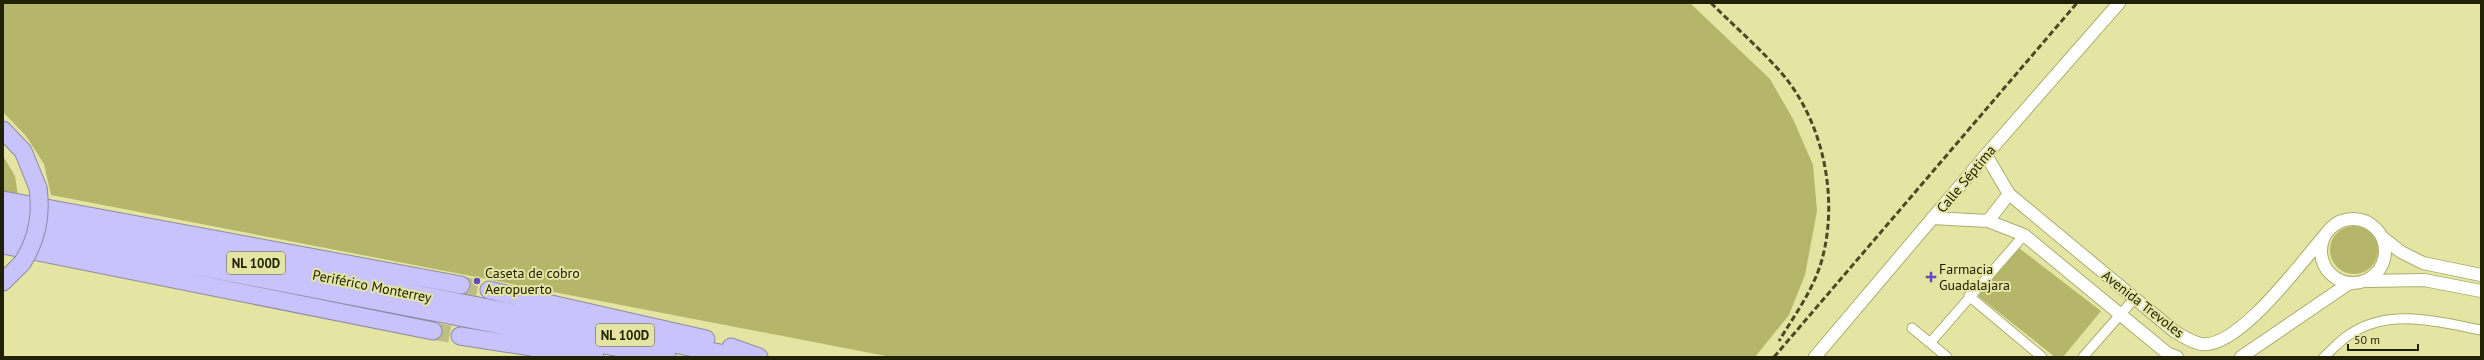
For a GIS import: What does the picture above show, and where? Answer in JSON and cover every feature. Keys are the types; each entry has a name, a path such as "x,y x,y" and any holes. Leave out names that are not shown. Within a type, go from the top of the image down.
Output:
{"highway":[{"path":"3,130 23,151 38,188 40,207 38,226 32,246 22,263 3,282"},
{"path":"3,200 462,284"},
{"name":"Periférico Monterrey","path":"3,214 741,357"},
{"name":"Periférico Monterrey","path":"3,229 667,357"},
{"path":"3,245 433,331"},
{"path":"489,290 698,337 759,357"},
{"path":"460,336 595,357"}],"street":[{"name":"Calle Séptima","path":"1815,357 1986,155 2119,3"},
{"name":"Avenida Trevoles","path":"1986,155 2008,194 2134,299 2186,338 2202,344 2226,339 2250,321 2326,234"},
{"path":"1988,221 2008,194"},
{"name":"Avenida Trevoles","path":"1932,218 1988,221 2024,235 2121,312 2169,356"},
{"path":"2348,284 2333,277 2323,265 2321,249 2326,234 2333,225 2344,220 2355,219 2371,224 2382,236 2401,252 2423,263 2481,275"},
{"path":"1930,343 1969,296 2024,235"},
{"path":"2367,281 2377,273 2384,262 2386,249 2382,236"},
{"path":"2241,357 2348,284 2367,281 2424,280 2481,291"},
{"path":"1969,296 2042,357"},
{"path":"2083,357 2134,299"},
{"path":"2324,357 2351,333 2384,320 2418,319 2481,330"},
{"path":"1912,328 1947,357"}],"shaded area":[{"path":"3,3 1690,3 1770,79 1793,119 1813,165 1817,211 1805,275 1789,315 1755,357 891,357 51,195 44,164 26,136 3,112"},
{"path":"3,156 15,176 18,196 3,193"},
{"path":"2349,226 2359,226 2371,233 2378,245 2378,255 2371,267 2359,274 2349,274 2341,270 2334,263 2330,255 2330,245 2334,237 2341,230"},
{"path":"2019,248 2101,311 2063,357 2055,357 1978,296"}],"tunnel":[{"path":"461,285 489,290"},
{"path":"433,331 460,336"}],"railway":[{"path":"1711,3 1758,48 1784,76 1798,96 1810,118 1825,165 1829,215 1821,263 1808,294 1779,341"},
{"path":"1774,357 2077,3"}],"place":[{"name":"Farmacia Guadalajara","path":"1931,277"},
{"name":"Caseta de cobro Aeropuerto","path":"477,281"}]}
